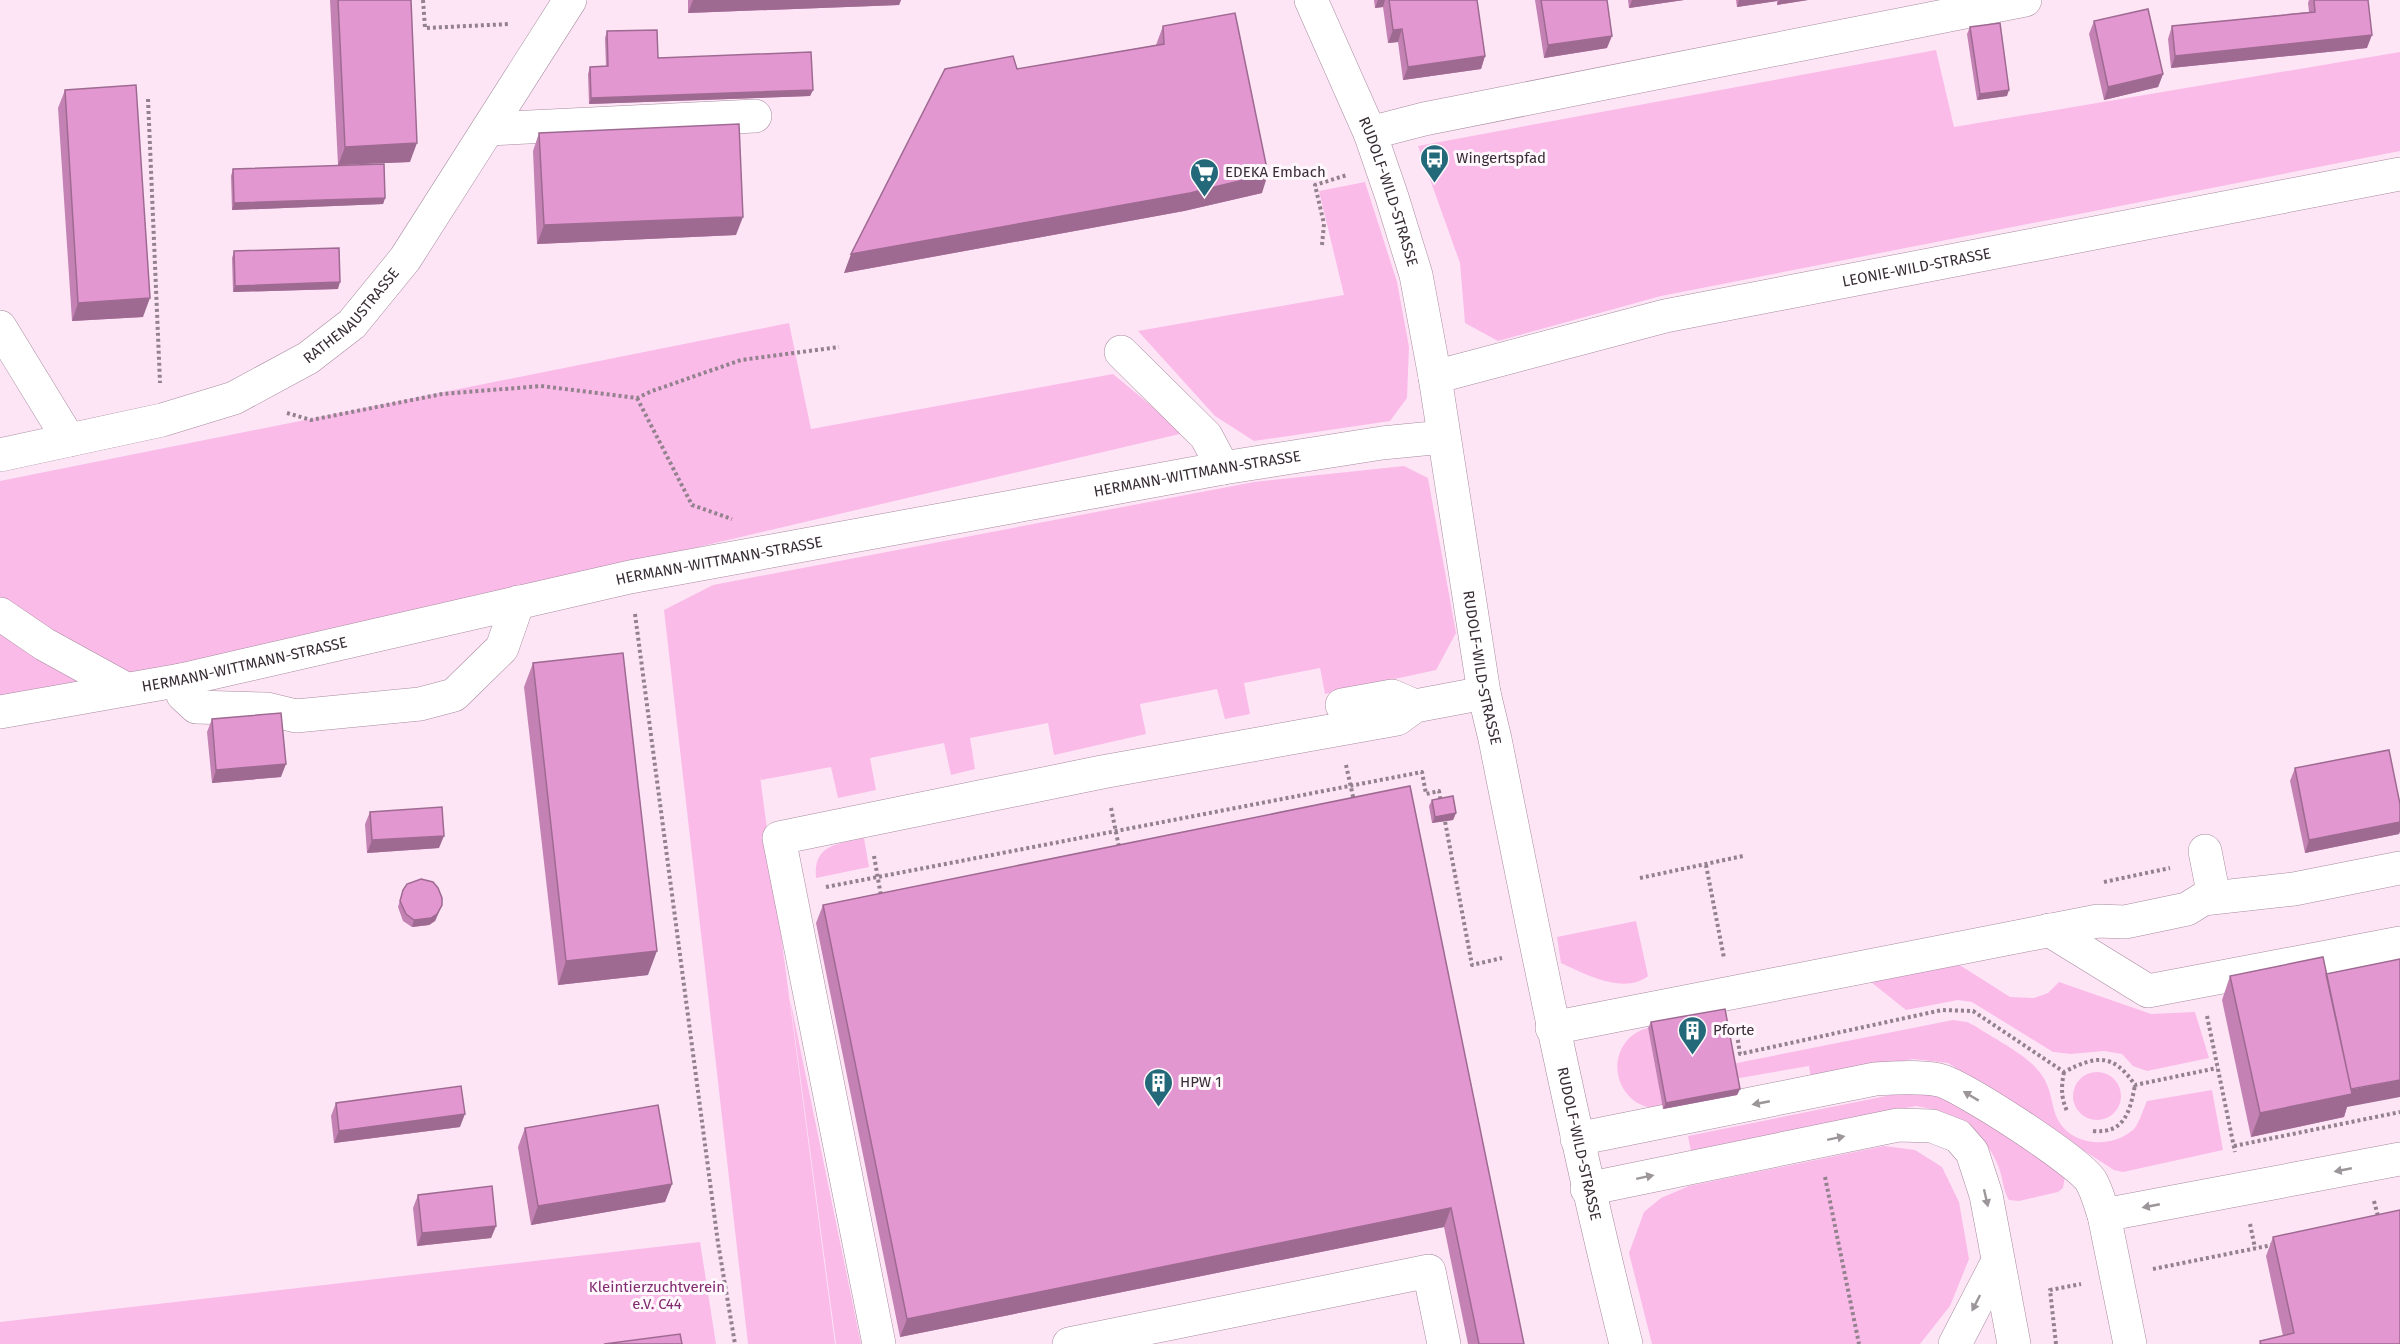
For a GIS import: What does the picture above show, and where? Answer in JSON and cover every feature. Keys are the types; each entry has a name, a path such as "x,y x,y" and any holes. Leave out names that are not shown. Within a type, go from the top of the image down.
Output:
{"street":[{"name":"RUDOLF-WILD-STRASSE","path":"1311,0 1370,133 1416,275 1435,377 1484,693 1587,1189 1626,1344"},
{"path":"1370,133 1424,119 2025,0"},
{"name":"RATHENAUSTRASSE","path":"0,455 162,420 234,398 308,358 352,324 405,259 563,11"},
{"path":"488,129 755,116"},
{"name":"LEONIE-WILD-STRASSE","path":"1435,377 1665,316 2400,174"},
{"path":"0,327 69,440"},
{"path":"1121,352 1206,436 1223,468"},
{"name":"HERMANN-WITTMANN-STRASSE","path":"0,712 124,688 181,680 630,577 1223,468 1382,443 1443,437"},
{"path":"181,680 183,695 196,707 267,709 296,716 420,704 454,695 502,648 518,602"},
{"path":"0,614 44,644 124,688"},
{"path":"879,1344 779,838 1102,772 1397,719 1415,706 1484,693"},
{"path":"1342,705 1392,696 1415,706"},
{"path":"2205,851 2209,898"},
{"path":"1552,1028 2098,921 2123,904 2181,892 2209,898 2294,890 2400,868"},
{"path":"2049,930 2148,991 2400,943"},
{"path":"1577,1139 1875,1080 1917,1077 1941,1080 1964,1091 2063,1155 2091,1180 2104,1215 2130,1344"},
{"path":"1587,1189 1898,1125 1932,1126 1958,1136 1972,1152 1986,1195 2014,1344"},
{"path":"2104,1215 2400,1159"},
{"path":"1955,1344 1997,1263"},
{"path":"1069,1344 1429,1271 1444,1344"}],"path":[{"path":"423,0 425,28 563,11"},
{"path":"148,99 162,420"},
{"path":"1322,245 1324,224 1315,185 1381,163"},
{"path":"234,398 311,420 442,394 541,386 637,398 652,390 741,360 839,347"},
{"path":"637,398 692,505 743,523"},
{"path":"630,577 718,1243 735,1344"},
{"path":"790,894 1422,772 1426,794 1439,791 1472,964 1537,951"},
{"path":"868,820 883,902"},
{"path":"1116,830 1120,852"},
{"path":"1640,878 1743,856"},
{"path":"1706,865 1730,993"},
{"path":"1740,1054 1942,1010 1973,1011 2064,1072"},
{"path":"2207,1015 2234,1146 2400,1112"},
{"path":"2064,1072 2086,1062 2104,1059 2114,1063 2126,1073 2135,1085 2130,1111 2118,1127 2103,1132 2088,1131"},
{"path":"2135,1085 2217,1068"},
{"path":"2064,1072 2061,1085 2063,1101 2070,1119"},
{"path":"2056,1344 2050,1290 2278,1244"}],"green space":[{"path":"1936,50 1954,127 2400,52 2400,151 1661,296 1498,341 1465,323 1460,263 1418,146"},
{"path":"1365,182 1397,282 1409,347 1407,398 1390,421 1254,441 1215,416 1138,331 1344,295 1319,191"},
{"path":"789,323 811,429 1113,374 1184,433 0,711 0,481"},
{"path":"1404,466 1428,478 1456,633 1436,670 1325,694 1320,668 1244,683 1250,714 1225,719 1217,689 1140,704 1146,734 1054,755 1048,723 970,738 975,769 951,775 944,743 870,758 876,790 838,798 831,767 761,780 760,776 835,1344 748,1344 664,610 713,585 1254,482"},
{"path":"864,838 869,867 816,878 816,867 823,852 837,844"},
{"path":"1636,921 1648,976 1628,984 1616,983 1593,977 1561,963 1557,937"},
{"path":"1958,964 2010,997 2034,998 2048,993 2059,982 2151,1014 2195,1012 2209,1058 2147,1071 2133,1066 2122,1054 2104,1051 2071,1054 2053,1052 1972,1002 1958,1000 1906,1010 1871,982"},
{"path":"790,999 861,1344 836,1344"},
{"path":"1953,1020 1975,1026 2031,1063 2047,1083 2055,1112 2062,1126 2077,1138 2096,1142 2116,1140 2133,1130 2147,1101 2212,1090 2223,1150 2123,1172 2114,1170 1948,1063 1913,1059 1811,1079 1809,1066 1734,1079 1732,1064"},
{"path":"1648,1028 1663,1109 1647,1107 1635,1102 1624,1090 1619,1080 1618,1058 1622,1048 1637,1032"},
{"path":"2097,1072 2114,1079 2121,1096 2114,1113 2097,1120 2080,1113 2073,1096 2080,1079"},
{"path":"1906,1092 1952,1097 2065,1176 2063,1188 2058,1192 2019,1201 2009,1200 1993,1155 1976,1133 1955,1118 1916,1106 1691,1151 1688,1136"},
{"path":"1884,1146 1915,1150 1942,1167 1959,1202 1969,1259 1950,1306 1920,1344 1652,1344 1629,1253 1644,1212 1661,1198 1689,1186"},
{"name":"Kleintierzuchtverein e.V. C44","path":"700,1242 716,1344 0,1344 0,1322"}],"building":[{"path":"338,0 411,0 417,143 345,147"},
{"path":"1389,0 1477,0 1485,56 1408,67 1402,29 1393,30"},
{"path":"1541,0 1607,0 1612,36 1548,45"},
{"path":"2314,0 2368,0 2372,35 2175,56 2172,26 2315,12"},
{"path":"2148,9 2163,74 2108,87 2094,21"},
{"path":"1235,13 1268,174 1190,193 851,254 945,69 1013,56 1017,69 1164,44 1163,26"},
{"path":"2000,23 2009,90 1980,94 1970,27"},
{"path":"657,30 658,58 811,52 813,90 591,98 590,67 608,66 607,31"},
{"path":"136,85 150,298 78,303 65,90"},
{"path":"739,124 743,217 544,225 539,133"},
{"path":"384,164 385,198 234,203 233,169"},
{"path":"339,248 340,282 235,286 234,251"},
{"path":"623,653 657,951 566,961 533,663"},
{"path":"281,713 286,764 216,770 212,719"},
{"path":"2389,750 2400,804 2400,822 2309,840 2295,768"},
{"name":"HPW 1","path":"1410,786 1524,1344 1479,1344 1451,1208 907,1319 823,905"},
{"path":"1453,796 1456,813 1435,817 1432,800"},
{"path":"442,807 444,836 372,840 370,812"},
{"path":"421,879 433,882 438,888 442,905 437,914 431,918 414,920 406,914 400,901 407,884"},
{"path":"2323,957 2352,1094 2260,1113 2230,976"},
{"path":"2400,959 2400,1080 2351,1089 2326,974"},
{"name":"Pforte","path":"1725,1009 1740,1089 1666,1103 1651,1022"},
{"path":"461,1086 465,1114 339,1131 336,1103"},
{"path":"658,1105 672,1184 538,1206 525,1128"},
{"path":"492,1186 496,1226 422,1233 418,1195"},
{"path":"2400,1210 2400,1344 2261,1344 2260,1341 2294,1333 2273,1237"},
{"path":"680,1334 682,1344 604,1344"}],"place":[{"name":"Wingertspfad","path":"1435,184"},
{"name":"EDEKA Embach","path":"1204,198"},
{"name":"Pforte","path":"1692,1056"},
{"name":"HPW 1","path":"1159,1108"}]}
